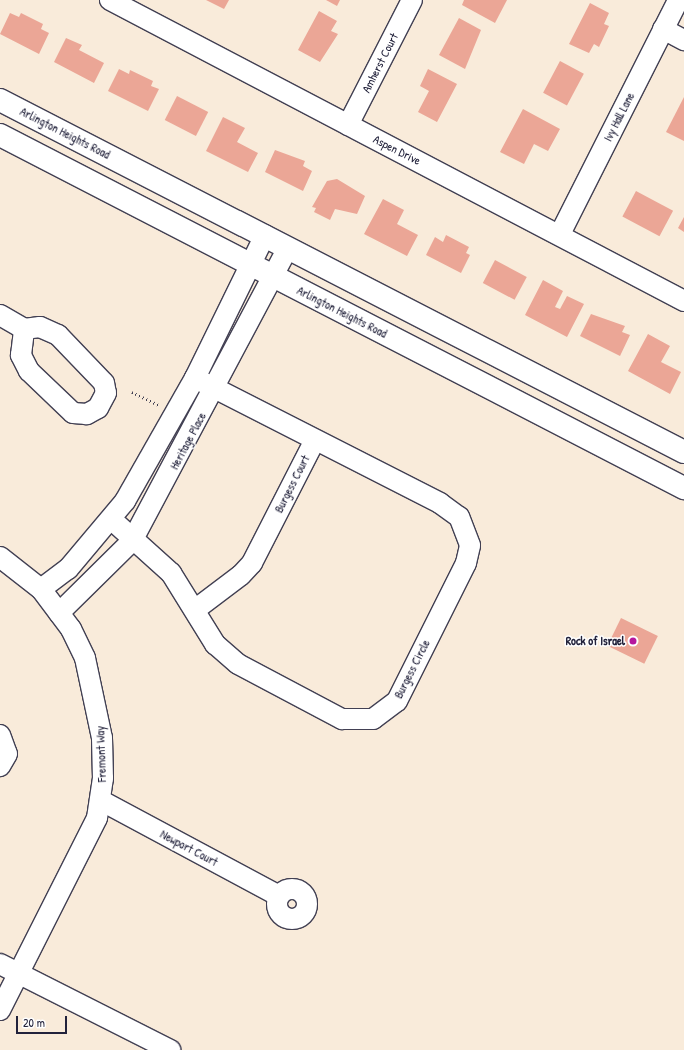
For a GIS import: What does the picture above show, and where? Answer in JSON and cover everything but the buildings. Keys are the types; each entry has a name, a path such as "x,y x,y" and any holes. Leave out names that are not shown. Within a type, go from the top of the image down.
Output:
{"main road":[{"name":"Arlington Heights Road","path":"0,100 265,235 684,452"},
{"name":"Arlington Heights Road","path":"0,135 250,265 683,484"}],"street":[{"name":"Aspen Drive","path":"110,0 142,7 348,125 560,234 684,301"},
{"name":"Amherst Court","path":"348,125 412,0"},
{"name":"Ivy Hall Lane","path":"560,234 678,0"},
{"path":"663,29 684,40"},
{"name":"Heritage Place","path":"41,589 68,569 111,519 195,378 265,235"},
{"name":"Heritage Place","path":"59,613 132,542 215,389 288,248"},
{"path":"0,316 24,329 40,327 52,331 100,377 106,393 98,408 87,414 73,413 29,371 21,355 24,329"},
{"path":"195,378 315,440"},
{"name":"Burgess Circle","path":"111,519 132,542 171,573 196,609 215,644 238,664 342,719 373,719 397,700 466,562 470,546 467,531 459,517 440,503 315,440"},
{"name":"Burgess Court","path":"196,609 242,576 252,563 315,440"},
{"name":"Fremont Way","path":"0,557 41,589 59,613 86,658 95,692 102,738 100,800 97,818 71,875 18,973 0,1010"},
{"path":"0,735 7,754 0,766"},
{"name":"Newport Court","path":"100,800 279,896"},
{"path":"0,964 170,1050"}],"path":[{"path":"132,392 160,406"}],"place":[{"name":"Rock of Israel","path":"633,641"}]}
